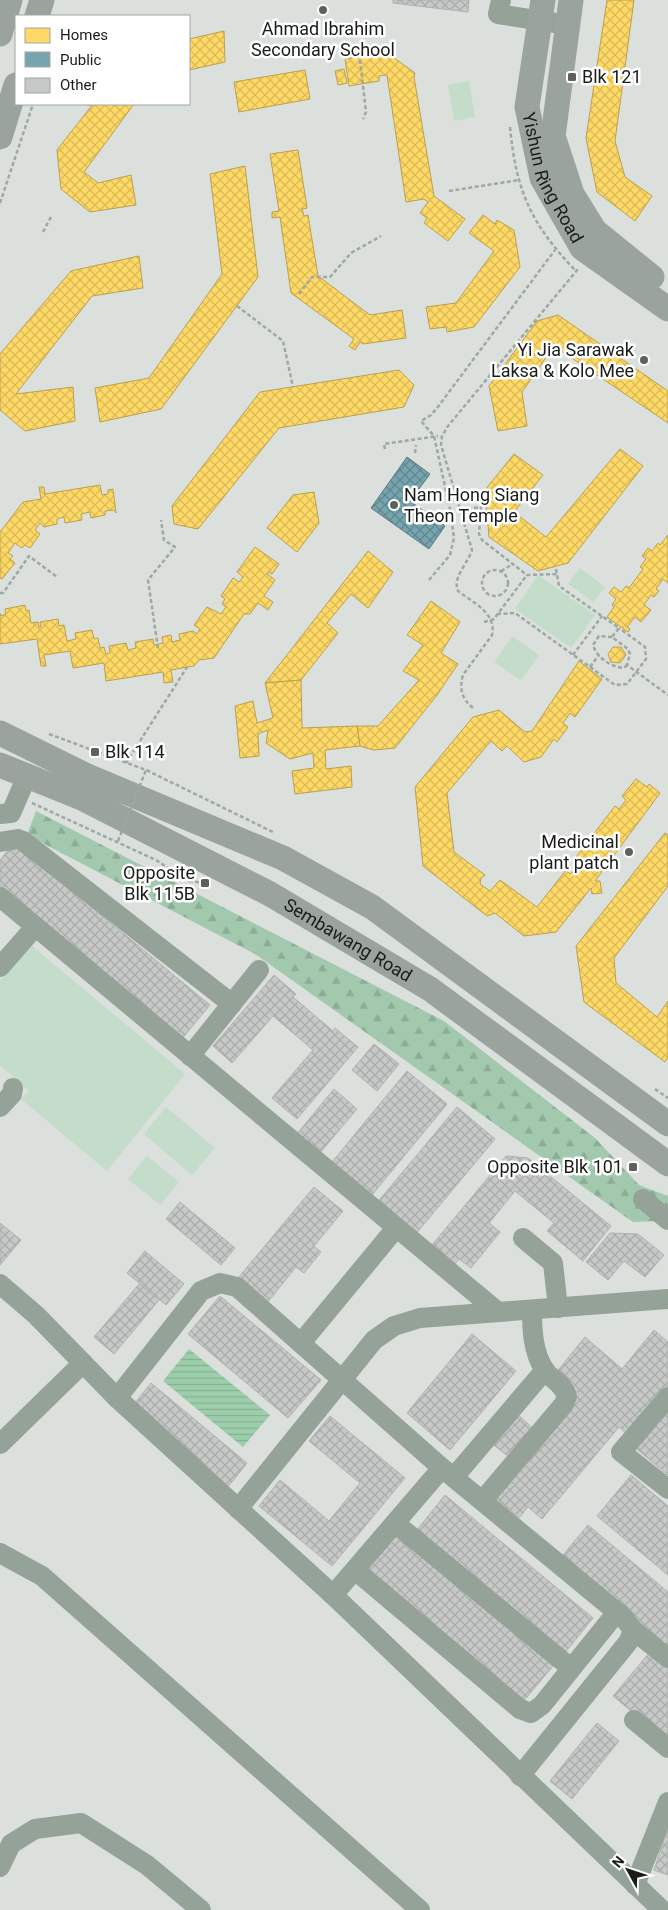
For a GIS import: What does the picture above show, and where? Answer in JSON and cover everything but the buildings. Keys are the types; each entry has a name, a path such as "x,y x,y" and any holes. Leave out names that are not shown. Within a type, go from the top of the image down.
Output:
{"main road":[{"path":"0,34 10,0"},
{"path":"37,15 42,0"},
{"name":"Yishun Ring Road","path":"571,0 553,136 572,194 595,231 668,289"},
{"name":"Yishun Ring Road","path":"542,10 527,107 542,178 582,248 668,309"},
{"path":"0,137 15,87"},
{"name":"Sembawang Road","path":"0,733 85,775 283,858 372,908 668,1124"},
{"name":"Sembawang Road","path":"0,765 22,786 84,799 270,894 430,989 668,1164"}],"lane":[{"path":"500,0 498,14 542,10 568,25"},
{"path":"0,814 11,812 22,786"},
{"path":"0,842 18,839 23,841 232,1004"},
{"path":"0,897 498,1312"},
{"path":"0,967 35,928"},
{"path":"190,1056 259,970"},
{"path":"0,1108 12,1094 13,1088"},
{"path":"643,1199 668,1220"},
{"path":"301,1343 396,1228"},
{"path":"523,1238 553,1263 558,1308"},
{"path":"118,1398 201,1291 220,1283 238,1287 448,1472 617,1612 633,1630 668,1658"},
{"path":"2,1290 333,1595 662,1910"},
{"path":"238,1509 374,1340 394,1326 420,1318 532,1311 668,1299"},
{"path":"483,1500 564,1404 567,1396 563,1386 545,1370 532,1333 532,1311"},
{"path":"0,1444 83,1363"},
{"path":"333,1595 395,1523 448,1472 545,1370"},
{"path":"668,1397 621,1452 668,1490"},
{"path":"395,1523 571,1668"},
{"path":"0,1553 42,1576 420,1910"},
{"path":"355,1570 520,1709 530,1713 542,1705 617,1612"},
{"path":"520,1776 629,1641 633,1630"},
{"path":"634,1720 668,1748"},
{"path":"635,1885 668,1802"},
{"path":"0,1867 11,1844 36,1830 81,1823 146,1865 201,1910"}],"path":[{"path":"360,60 366,112 363,119"},
{"path":"0,203 33,105"},
{"path":"448,191 519,180"},
{"path":"43,232 52,215"},
{"path":"299,294 312,277 330,277 351,253 381,236"},
{"path":"429,580 450,555 454,538 450,509 434,436 421,421 431,415 437,408 555,250"},
{"path":"473,708 462,695 461,683 463,675 492,635 493,628 486,611 458,591 456,587 455,581 469,561 472,550 441,445 444,431 575,270 582,267"},
{"path":"236,306 283,340 293,387"},
{"path":"385,449 384,444 438,436"},
{"path":"415,454 416,445"},
{"path":"461,510 481,507 479,534 482,540 527,574 557,574"},
{"path":"158,648 148,580 175,547 164,540 161,520"},
{"path":"0,593 3,593 29,556 57,577"},
{"path":"501,571 508,581 506,590 499,595 490,595 484,590 484,577 489,571 501,571 513,564"},
{"path":"497,614 515,613 615,685 627,684 646,659 645,646 559,586 556,569"},
{"path":"484,622 491,620 497,614 527,574"},
{"path":"573,655 602,616"},
{"path":"612,637 619,628"},
{"path":"588,635 595,640"},
{"path":"604,635 612,637 628,649 630,654 627,665 624,668 618,668 598,656 593,645 595,640 604,635"},
{"path":"590,667 598,656"},
{"path":"126,763 188,664"},
{"path":"627,665 668,695"},
{"path":"43,732 146,770 118,841"},
{"path":"22,786 118,841 156,860 188,881"}],"shaded area":[{"path":"469,81 475,117 454,121 448,85"},
{"path":"580,568 605,587 593,602 568,584"},
{"path":"538,575 595,615 571,648 515,609"},
{"path":"512,636 539,655 521,681 494,662"},
{"path":"30,944 185,1074 107,1171 21,1099 29,1091 0,1065 0,980"},
{"path":"166,1107 215,1148 192,1175 144,1134"},
{"path":"147,1156 179,1182 160,1205 128,1179"},
{"path":"189,1349 270,1415 243,1447 163,1381"}],"green space":[{"path":"36,811 444,1021 595,1138 639,1185 668,1196 668,1224 662,1221 633,1222 255,954 27,835"}],"place":[{"name":"Ahmad Ibrahim Secondary School","path":"323,10"},
{"name":"Blk 121","path":"572,77"},
{"name":"Yi Jia Sarawak Laksa & Kolo Mee","path":"644,360"},
{"name":"Nam Hong Siang Theon Temple","path":"394,505"},
{"name":"Blk 114","path":"95,752"},
{"name":"Medicinal plant patch","path":"629,852"},
{"name":"Opposite Blk 115B","path":"205,883"},
{"name":"Opposite Blk 101","path":"633,1167"}]}
